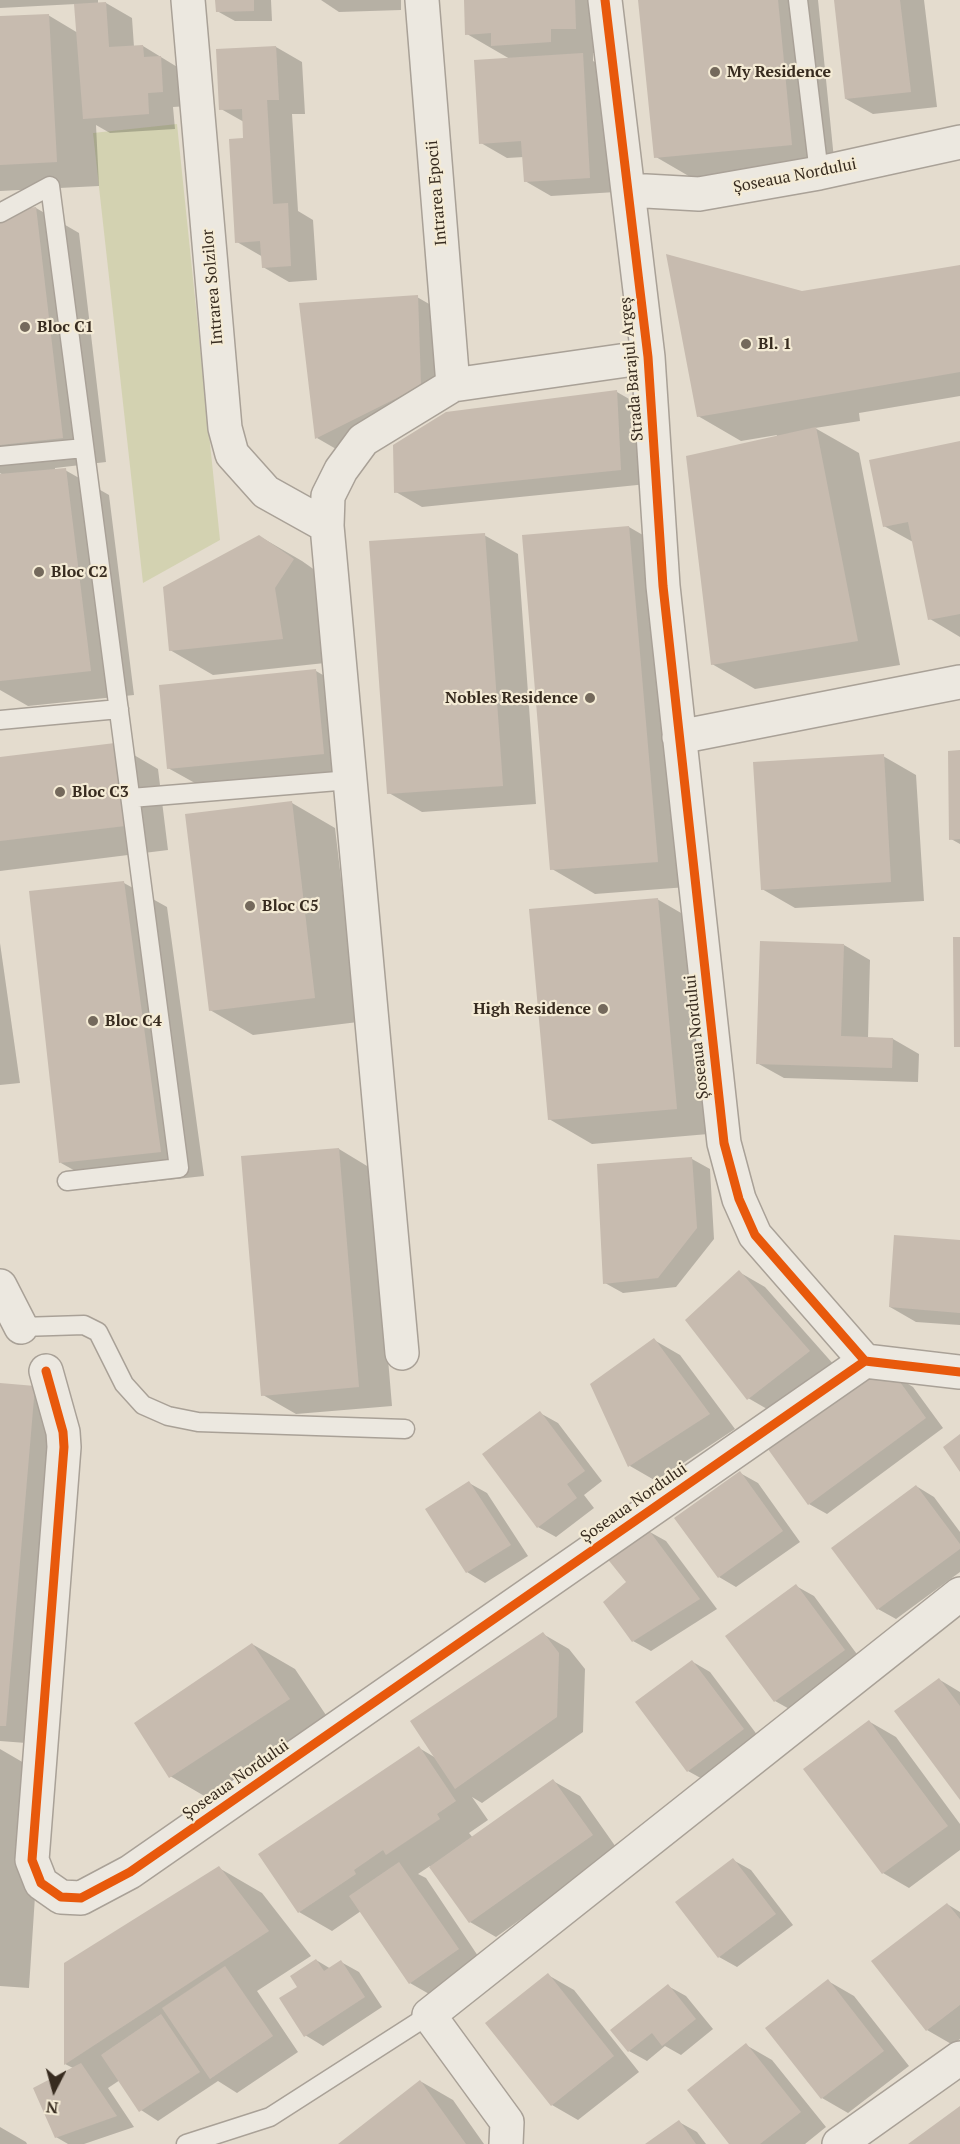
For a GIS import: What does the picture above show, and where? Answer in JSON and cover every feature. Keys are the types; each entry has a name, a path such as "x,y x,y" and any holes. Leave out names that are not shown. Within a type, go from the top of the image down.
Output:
{"street":[{"name":"Intrarea Solzilor","path":"188,0 225,428 232,454 266,492 327,526"},
{"name":"Intrarea Epocii","path":"422,0 453,385"},
{"name":"Strada Barajul Argeș","path":"605,0 648,357 661,563 679,737"},
{"name":"Șoseaua Nordului","path":"628,190 699,194 819,173 960,142"},
{"path":"402,1353 327,526 327,496 341,470 363,440 453,385 648,357"},
{"path":"679,737 960,682"},
{"name":"Șoseaua Nordului","path":"46,1371 63,1432 64,1447 32,1860 41,1883 61,1897 81,1898 130,1872 865,1361 755,1235 739,1199 724,1143 679,737"},
{"path":"0,1286 21,1327"},
{"path":"865,1361 960,1372"},
{"path":"506,2144 507,2122 429,2015 960,1594"},
{"path":"839,2144 960,2058"}],"lane":[{"path":"798,0 819,173"},
{"path":"0,213 50,186 179,1168 67,1181"},
{"path":"0,456 84,448"},
{"path":"0,720 119,709"},
{"path":"131,798 350,780"},
{"path":"21,1327 84,1325 98,1332 124,1384 144,1405 168,1416 198,1422 405,1429"},
{"path":"186,2144 270,2117 429,2015"}],"green space":[{"path":"177,124 220,540 143,583 93,133"}],"building":[{"path":"215,0 254,0 254,11 216,12"},
{"path":"464,0 575,0 576,29 551,29 551,42 491,46 491,33 465,35"},
{"name":"My Residence","path":"638,0 778,0 792,145 654,158"},
{"path":"834,0 900,0 911,92 845,99"},
{"path":"106,2 109,47 143,45 144,57 161,56 163,92 148,93 149,114 83,119 74,4"},
{"path":"49,14 57,162 0,165 0,16"},
{"path":"276,46 279,100 267,100 273,204 288,203 291,266 262,268 260,241 235,243 229,139 243,138 242,109 219,110 216,49"},
{"path":"583,53 590,178 524,182 521,141 479,144 474,60"},
{"name":"Bloc C1","path":"36,207 63,438 0,445 0,217 10,210"},
{"path":"666,254 802,291 960,265 960,372 697,417"},
{"path":"418,295 421,386 315,439 299,303"},
{"path":"617,390 621,470 394,493 393,445 446,412"},
{"path":"816,427 858,641 711,665 686,456"},
{"path":"960,441 960,614 928,620 908,522 883,527 869,460"},
{"name":"Bloc C2","path":"66,468 91,671 0,681 0,474"},
{"name":"Nobles Residence","path":"629,526 658,862 550,870 522,535"},
{"path":"485,533 503,786 387,794 369,541"},
{"path":"259,535 294,559 275,588 283,639 169,651 163,587"},
{"path":"316,669 324,754 167,769 159,685"},
{"name":"Bloc C3","path":"115,743 125,826 0,841 0,757"},
{"path":"960,750 960,839 949,840 948,751"},
{"path":"884,754 891,882 761,890 753,762"},
{"name":"Bloc C5","path":"292,801 315,998 209,1011 185,814"},
{"name":"Bloc C4","path":"124,881 161,1152 59,1163 29,891"},
{"name":"High Residence","path":"658,898 677,1109 548,1120 529,909"},
{"path":"953,937 960,937 960,1047 954,1047"},
{"path":"760,941 844,944 841,1036 893,1038 892,1068 756,1064"},
{"path":"339,1148 359,1387 261,1396 241,1156"},
{"path":"692,1157 697,1228 658,1278 603,1284 597,1164"},
{"path":"894,1235 960,1240 960,1313 889,1307"},
{"path":"739,1270 810,1351 747,1400 685,1320"},
{"path":"654,1338 710,1414 628,1467 590,1384"},
{"path":"857,1374 895,1375 926,1418 808,1505 765,1445"},
{"path":"0,1383 35,1386 6,1726 0,1726"},
{"path":"540,1411 585,1471 567,1484 577,1498 537,1528 482,1454"},
{"path":"960,1434 960,1472 943,1447"},
{"path":"740,1471 783,1531 718,1578 674,1518"},
{"path":"469,1481 511,1545 466,1573 425,1509"},
{"path":"916,1485 960,1544 960,1549 877,1610 831,1548"},
{"path":"648,1529 700,1599 632,1642 603,1602 626,1582 606,1557"},
{"path":"796,1584 845,1650 774,1702 725,1636"},
{"path":"543,1632 559,1653 557,1717 455,1789 410,1721"},
{"path":"252,1643 290,1699 169,1778 134,1723"},
{"path":"692,1660 744,1729 687,1772 635,1702"},
{"path":"939,1678 960,1706 960,1800 894,1711"},
{"path":"869,1720 948,1826 882,1874 803,1769"},
{"path":"419,1746 456,1801 437,1814 440,1819 386,1855 383,1850 354,1870 356,1874 298,1913 258,1854"},
{"path":"553,1779 593,1835 469,1923 429,1867"},
{"path":"733,1858 776,1914 718,1958 675,1902"},
{"path":"399,1862 459,1949 409,1984 349,1896"},
{"path":"219,1866 269,1931 64,2065 64,1963"},
{"path":"947,1903 960,1919 960,2005 926,2031 871,1961"},
{"path":"316,1959 324,1971 341,1960 365,1997 304,2037 279,1998 297,1987 290,1976"},
{"path":"225,1966 273,2036 210,2079 162,2008"},
{"path":"548,1973 614,2056 551,2106 485,2023"},
{"path":"828,1979 884,2051 821,2099 765,2028"},
{"path":"668,1984 696,2019 662,2046 652,2033 628,2052 610,2030"},
{"path":"161,2014 200,2072 139,2112 101,2055"},
{"path":"746,2043 801,2112 760,2144 729,2144 687,2090"},
{"path":"81,2063 117,2116 55,2138 33,2088"},
{"path":"420,2080 466,2144 338,2144"},
{"path":"960,2106 960,2144 908,2144"},
{"path":"679,2120 696,2144 645,2144"}],"cycle path":[{"path":"605,0 648,357 663,586 724,1143 739,1199 755,1235 865,1361 960,1372"},
{"path":"46,1371 63,1432 64,1447 32,1860 41,1883 61,1897 81,1898 130,1872 865,1361"}],"place":[{"name":"My Residence","path":"715,72"},
{"name":"Bloc C1","path":"25,327"},
{"name":"Bl. 1","path":"746,344"},
{"name":"Bloc C2","path":"39,572"},
{"name":"Nobles Residence","path":"590,698"},
{"name":"Bloc C3","path":"60,792"},
{"name":"Bloc C5","path":"250,906"},
{"name":"High Residence","path":"603,1009"},
{"name":"Bloc C4","path":"93,1021"}]}
